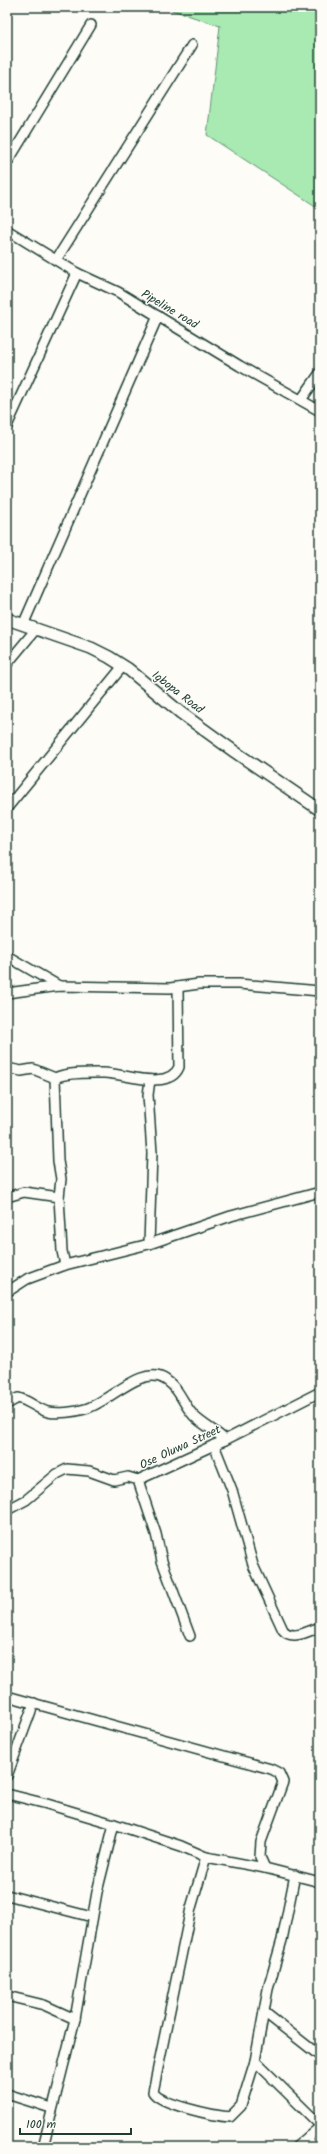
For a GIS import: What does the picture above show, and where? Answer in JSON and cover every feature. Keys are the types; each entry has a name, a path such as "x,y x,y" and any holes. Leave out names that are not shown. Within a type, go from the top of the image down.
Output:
{"street":[{"path":"7,163 91,24"},
{"path":"56,260 192,45"},
{"name":"Pipeline road","path":"7,230 77,273 118,292 240,366 320,411"},
{"path":"7,426 77,273"},
{"path":"23,625 158,316"},
{"path":"301,400 320,373"},
{"name":"Igbopa Road","path":"7,620 91,648 123,666 181,713 320,810"},
{"path":"7,664 36,630"},
{"path":"7,808 123,666"},
{"path":"7,956 59,986"},
{"path":"7,993 59,986 178,988 199,984 240,984 320,991"},
{"path":"7,1068 21,1071 33,1069 55,1078 68,1073 105,1073 150,1080 172,1076 176,1073 179,1067 178,988"},
{"path":"55,1078 58,1161 61,1179 59,1198 62,1251 65,1265"},
{"path":"149,1244 152,1153 148,1096 150,1080"},
{"path":"7,1197 24,1192 59,1198"},
{"path":"7,1292 27,1278 65,1265 149,1244 232,1216 320,1192"},
{"path":"7,1404 18,1398 48,1412 84,1410 98,1404 143,1376 157,1376 166,1379 176,1389 194,1415 225,1440"},
{"name":"Ose Oluwa Street","path":"7,1510 26,1500 57,1474 67,1469 89,1471 114,1480 128,1477 138,1480 225,1440 320,1392"},
{"path":"214,1445 232,1490 253,1565 283,1630 287,1635 293,1636 320,1627"},
{"path":"138,1480 156,1534 160,1554 190,1636"},
{"path":"7,1696 271,1769 279,1773 283,1782 261,1842 260,1857 265,1868"},
{"path":"7,1776 34,1703"},
{"path":"7,1794 114,1824 181,1846 206,1857 265,1868 320,1882"},
{"path":"43,2147 51,2108 75,2018 92,1917 114,1824"},
{"path":"206,1857 191,1908 153,2092 157,2098 171,2104 230,2117 241,2106 255,2061 268,1989 282,1940 295,1875"},
{"path":"7,1895 92,1917"},
{"path":"7,1996 44,2006 75,2018"},
{"path":"264,2012 320,2056"},
{"path":"255,2061 320,2126 296,2147"},
{"path":"7,2094 51,2108"},
{"path":"308,2137 312,2147"}],"green space":[{"path":"163,7 320,7 320,209 207,135 220,26"}]}
